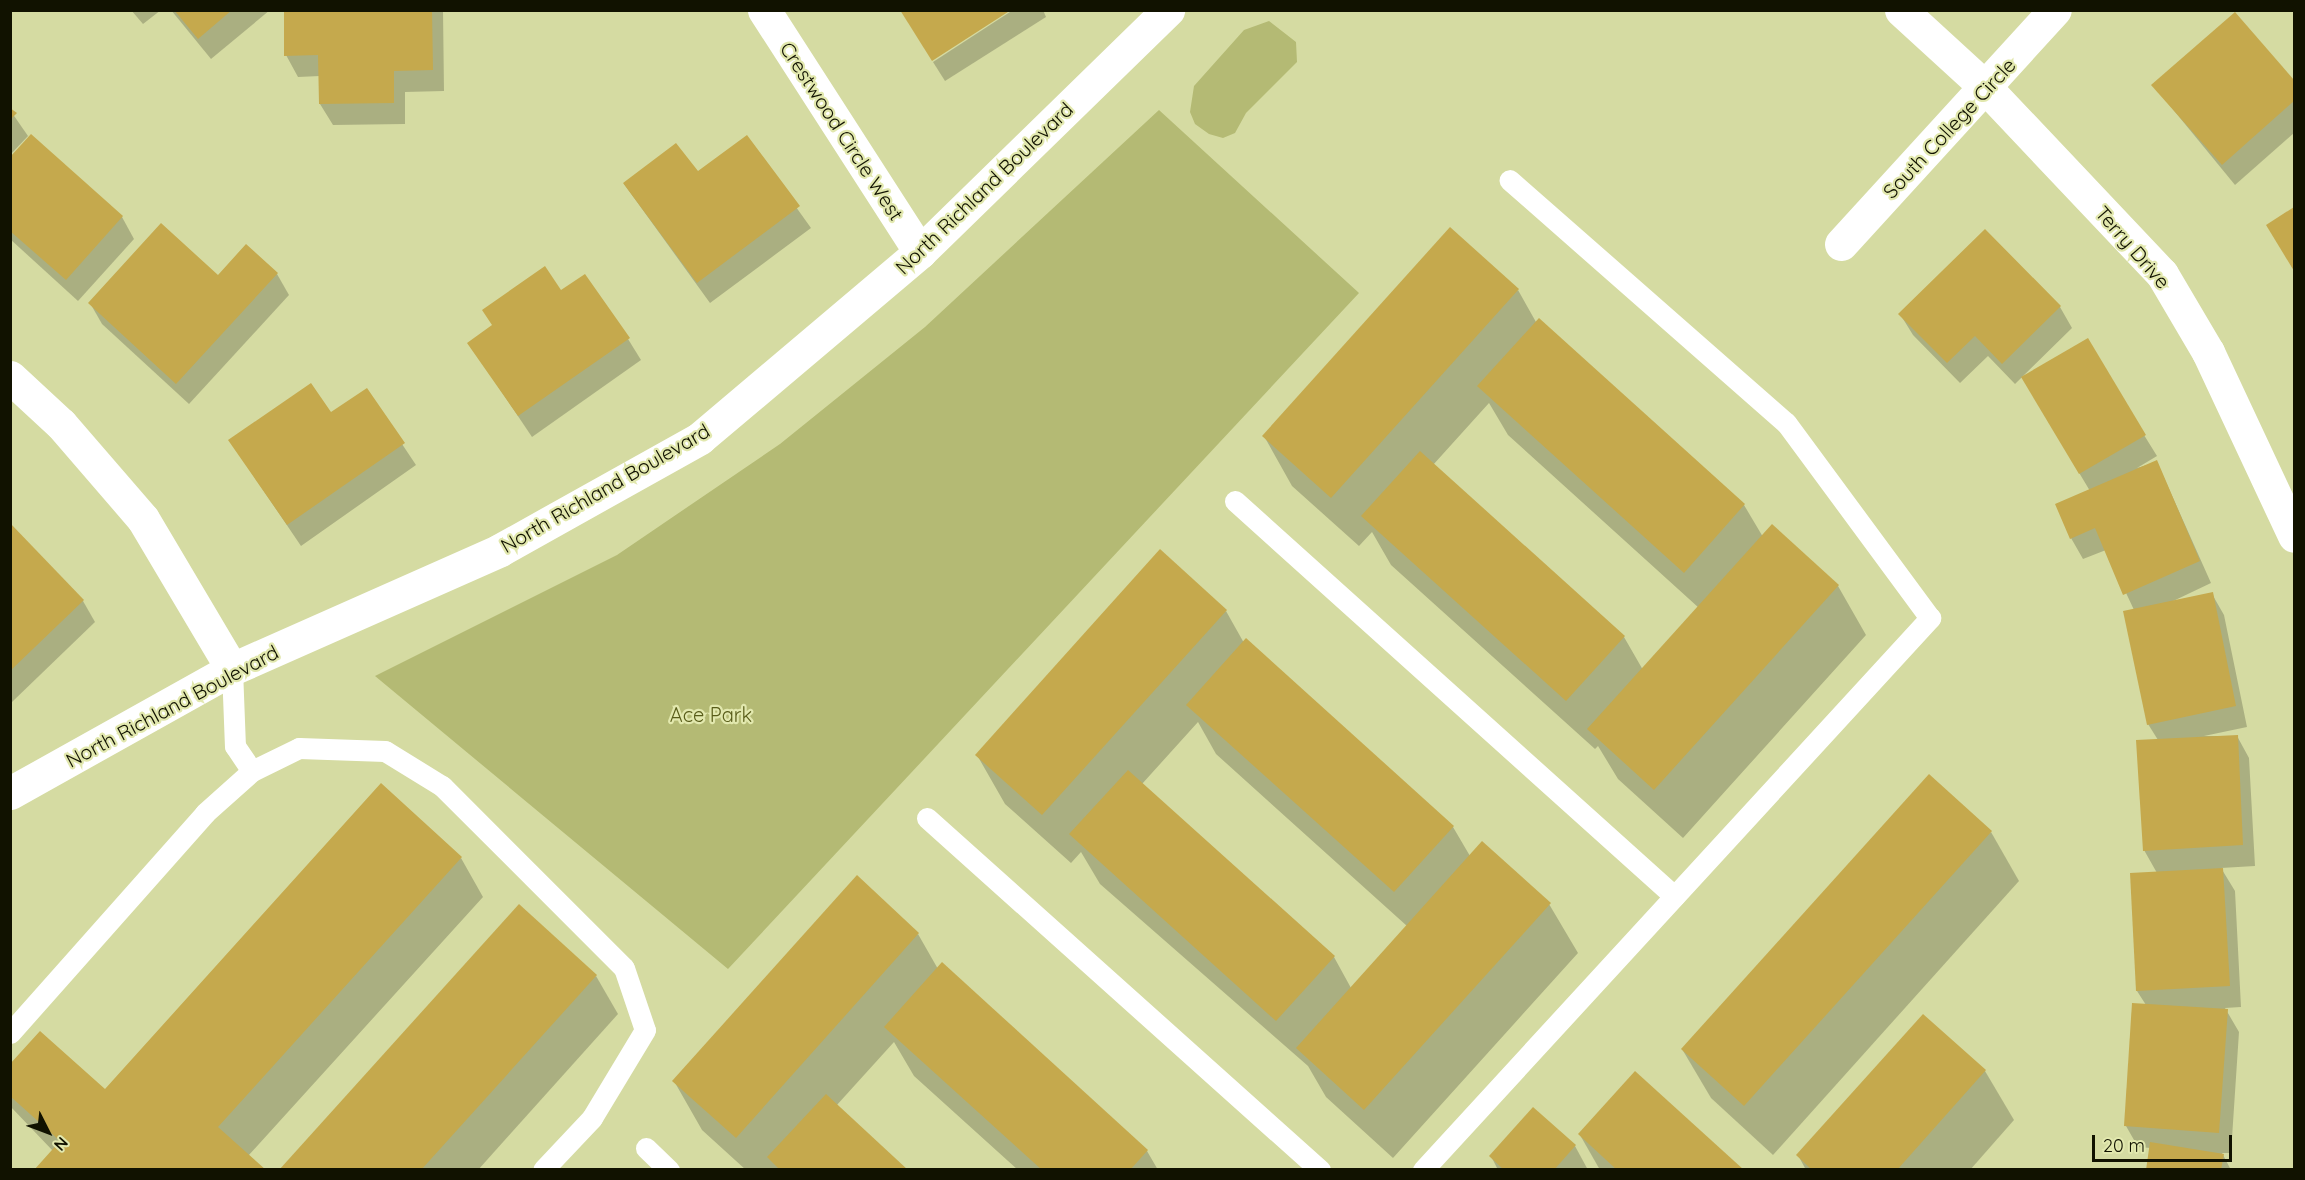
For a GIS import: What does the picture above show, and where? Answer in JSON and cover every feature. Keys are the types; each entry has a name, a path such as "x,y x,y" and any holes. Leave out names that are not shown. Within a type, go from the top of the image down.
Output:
{"street":[{"name":"Crestwood Circle West","path":"764,10 920,252"},
{"name":"North Richland Boulevard","path":"10,793 232,669 500,550 700,438 920,252 1168,10"},
{"name":"Terry Drive","path":"1901,10 1986,88 2162,274 2208,352 2295,536"},
{"name":"South College Circle","path":"1841,244 2055,10"},
{"path":"10,377 61,424 143,519 232,669"}],"lane":[{"path":"1423,1170 1930,618 1786,423 1509,180"},
{"path":"1235,501 1674,896"},
{"path":"232,669 235,746 252,771"},
{"path":"10,1033 205,813 252,771 299,748 385,751 442,786 624,968 645,1030 592,1118 543,1170"},
{"path":"927,818 1320,1170"},
{"path":"646,1149 669,1170"}],"green space":[{"path":"1269,21 1296,42 1297,62 1246,113 1235,133 1223,138 1209,134 1195,124 1190,112 1194,86 1244,30"},
{"name":"Ace Park","path":"1159,110 1359,293 728,969 375,676 617,555 780,444 925,327"}],"building":[{"path":"174,10 232,10 198,39"},
{"path":"284,10 432,10 433,70 394,71 394,103 319,104 318,55 284,56"},
{"path":"900,10 1011,10 932,61"},
{"path":"2235,12 2294,80 2294,101 2222,165 2151,85"},
{"path":"10,108 17,113 10,120"},
{"path":"31,134 123,216 66,280 10,231 10,157"},
{"path":"747,135 800,206 697,283 623,183 676,143 698,171"},
{"path":"2294,207 2294,271 2266,225"},
{"path":"161,223 218,275 246,244 278,273 176,384 88,303"},
{"path":"1450,227 1519,289 1331,498 1262,436"},
{"path":"1985,229 2061,306 2002,364 1975,336 1947,363 1898,314"},
{"path":"545,266 561,290 585,274 630,338 518,416 467,343 492,325 482,310"},
{"path":"1539,318 1745,504 1684,573 1477,386"},
{"path":"2088,338 2146,435 2079,474 2021,377"},
{"path":"311,383 331,412 367,388 405,443 287,525 228,440"},
{"path":"1420,451 1625,636 1566,701 1361,516"},
{"path":"2157,460 2200,561 2123,595 2095,528 2070,539 2055,504"},
{"path":"10,523 84,600 10,671"},
{"path":"1772,524 1839,585 1654,790 1587,729"},
{"path":"1160,549 1227,610 1042,815 975,755"},
{"path":"2213,592 2236,706 2147,725 2123,611"},
{"path":"1246,638 1454,826 1394,892 1186,705"},
{"path":"2238,735 2243,845 2143,851 2136,740"},
{"path":"1128,770 1335,956 1276,1021 1069,834"},
{"path":"1929,774 1992,831 1744,1106 1681,1049"},
{"path":"381,783 462,857 218,1127 266,1170 34,1170 60,1141 10,1096 10,1064 40,1031 105,1089"},
{"path":"1482,841 1551,903 1364,1110 1296,1048"},
{"path":"2223,868 2230,986 2136,991 2130,873"},
{"path":"857,875 919,933 736,1138 672,1081"},
{"path":"519,904 597,975 421,1170 279,1170"},
{"path":"942,962 1148,1150 1130,1170 1042,1170 884,1027"},
{"path":"2132,1003 2228,1009 2219,1133 2124,1126"},
{"path":"1923,1014 1986,1070 1897,1170 1812,1170 1796,1155"},
{"path":"1635,1071 1744,1170 1617,1170 1578,1134"},
{"path":"826,1094 908,1170 780,1170 767,1157"},
{"path":"1533,1107 1576,1145 1554,1170 1504,1170 1489,1156"},
{"path":"2150,1142 2224,1154 2221,1170 2146,1170"}]}
